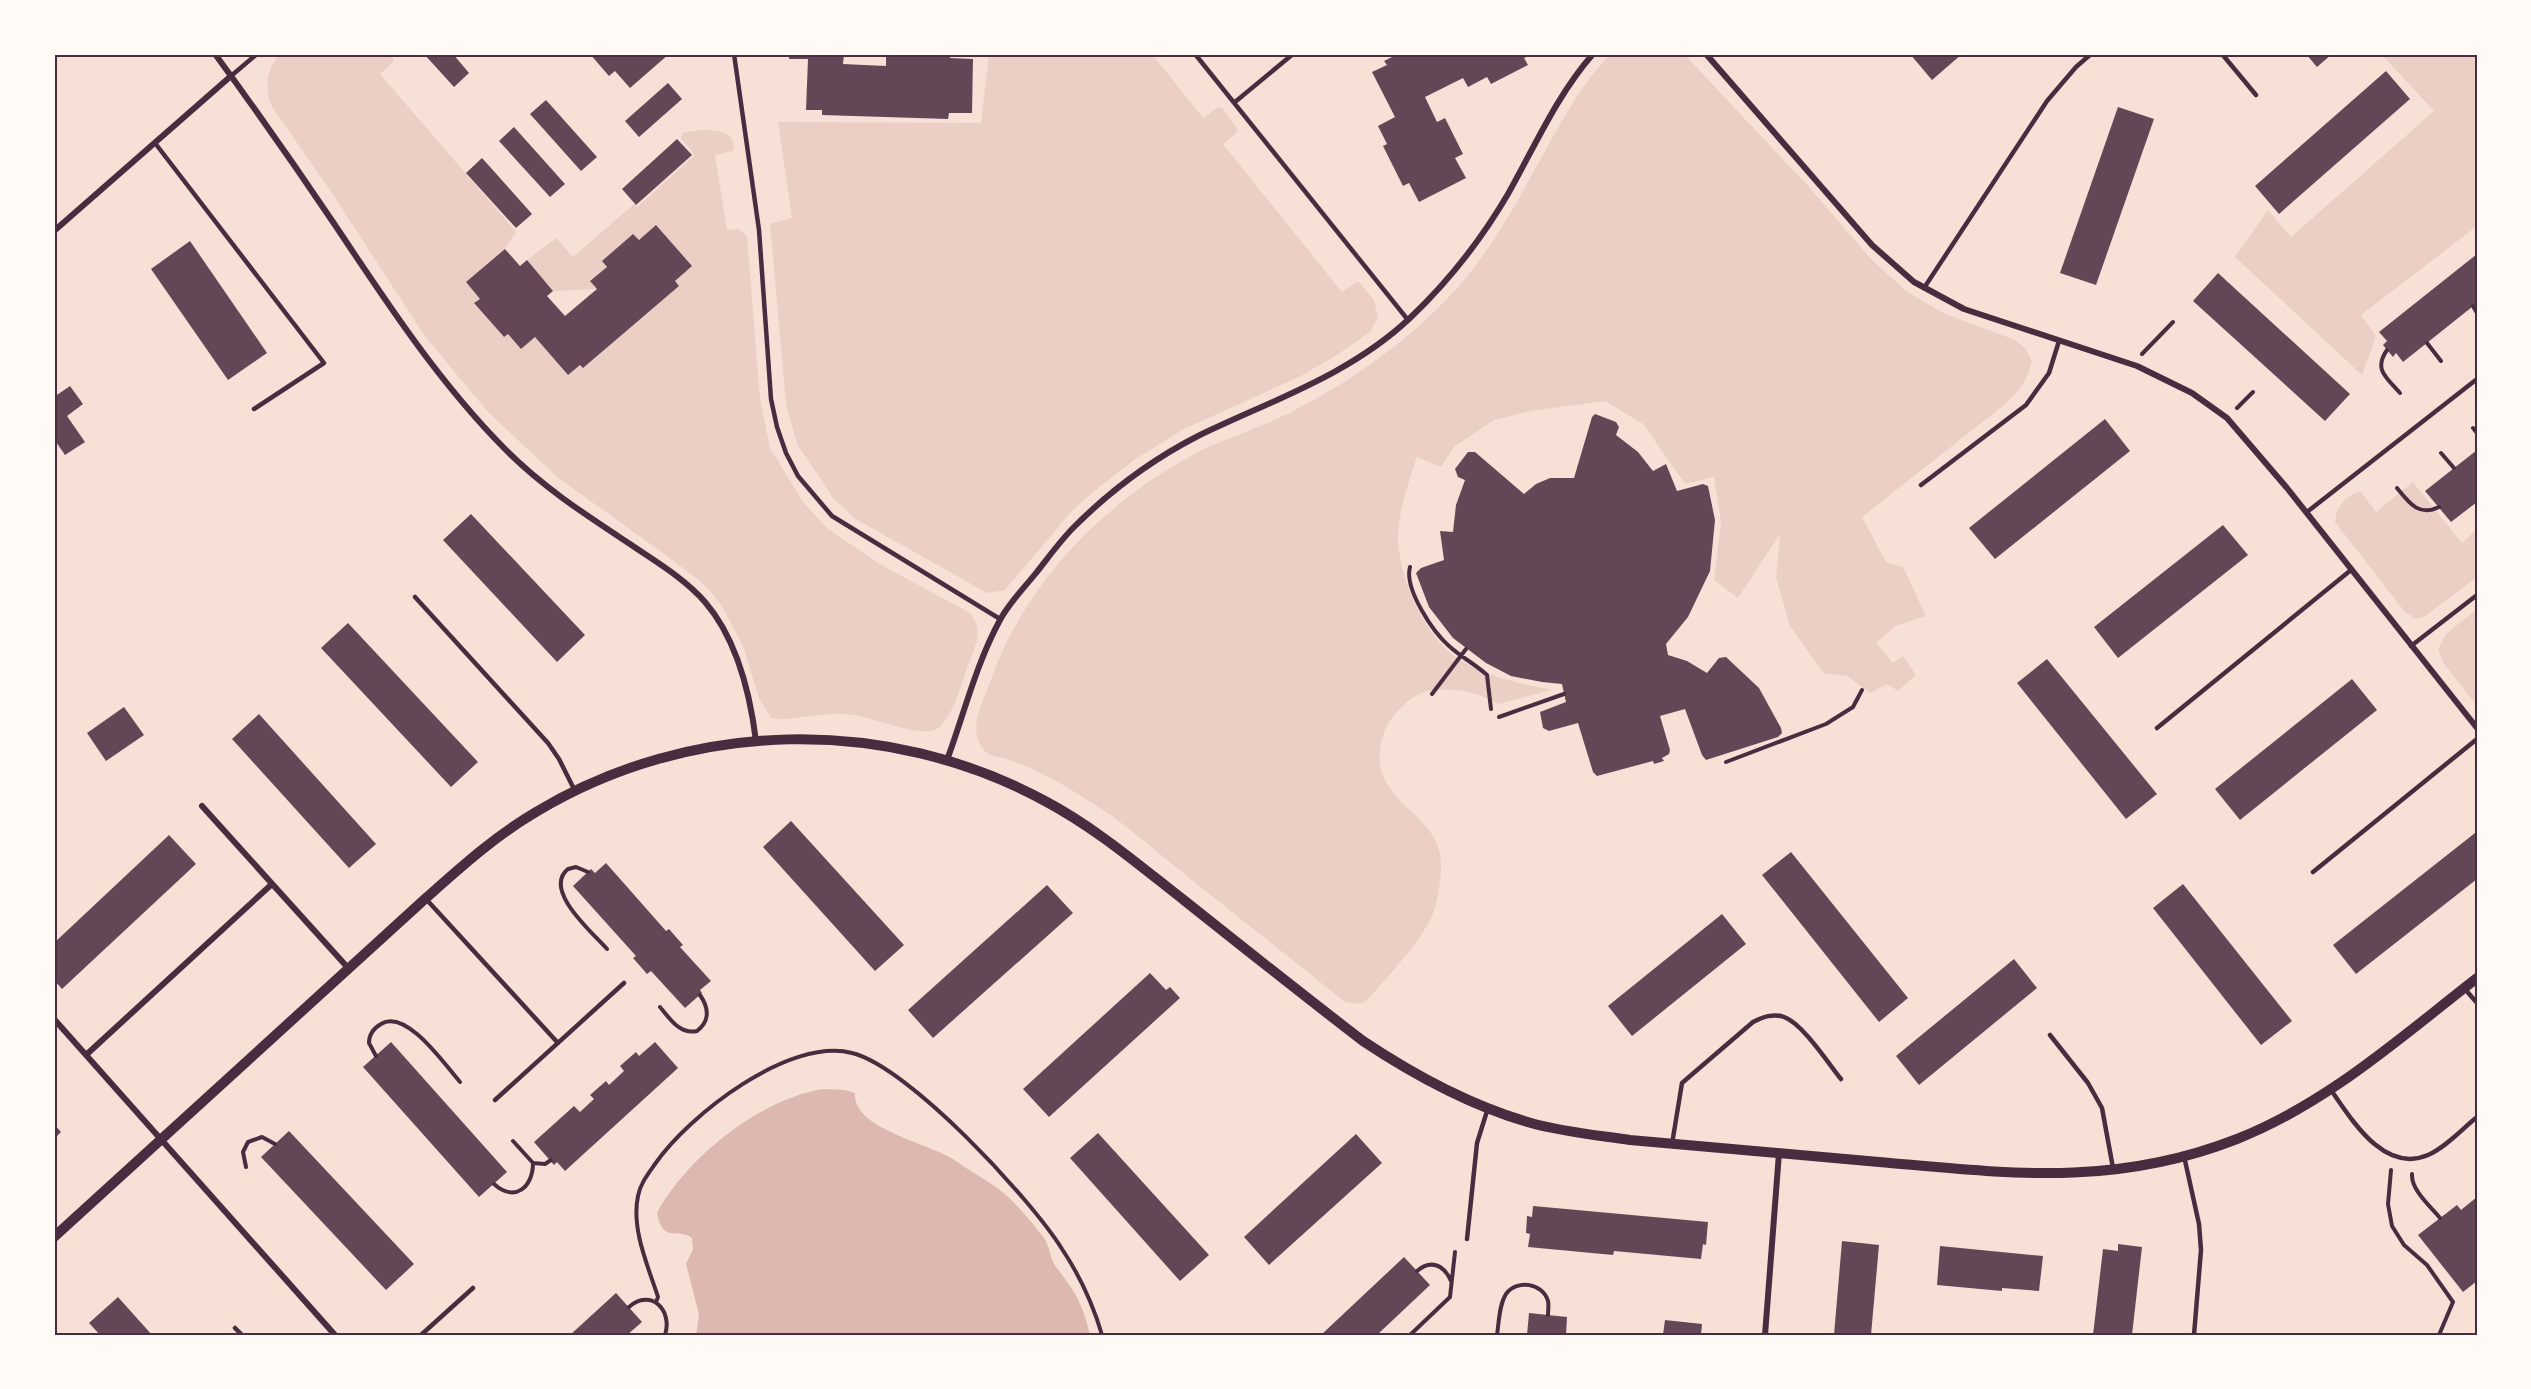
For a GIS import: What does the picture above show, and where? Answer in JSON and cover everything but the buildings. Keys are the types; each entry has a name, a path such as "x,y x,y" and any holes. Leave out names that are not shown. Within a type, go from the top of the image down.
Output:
{"street":[{"path":"215,54 270,128 401,324 470,413 532,474 568,503 670,572 705,602 719,621 731,645 749,698 756,741"},
{"path":"947,760 1000,619 1073,528 1120,486 1159,459 1197,437 1277,402 1323,378 1407,320 1466,258 1507,194 1554,108 1593,54"},
{"path":"1706,54 1872,245 1895,267 1924,288 1964,309 2137,366 2192,393 2227,418 2307,512 2477,729"},
{"path":"54,231 231,76"},
{"path":"54,1237 426,898 507,830 575,791 629,767 696,749 756,741 801,738 855,741 902,748 947,760 1015,785 1080,822 1133,860 1363,1041 1416,1074 1488,1108 1567,1131 1672,1144 2012,1173 2058,1175 2113,1170 2184,1156 2238,1138 2279,1120 2331,1090 2377,1058 2477,978"},
{"path":"202,806 349,969"},
{"path":"86,1055 272,884"},
{"path":"54,1019 335,1335"},
{"path":"1765,1335 1779,1153"}],"lane":[{"path":"231,76 257,54"},
{"path":"734,54 759,230 771,399 786,453 798,476 832,516 1000,619"},
{"path":"1195,54 1407,320"},
{"path":"1235,102 1293,54"},
{"path":"1924,288 2047,100 2076,67 2091,54"},
{"path":"2222,54 2256,95"},
{"path":"155,143 324,363 254,409"},
{"path":"1921,485 2026,405 2049,373 2059,341"},
{"path":"2307,512 2477,379"},
{"path":"2157,728 2352,570"},
{"path":"2411,646 2477,595"},
{"path":"416,597 548,743 575,791"},
{"path":"2313,872 2477,739"},
{"path":"426,898 558,1043"},
{"path":"495,1100 624,983"},
{"path":"2464,988 2477,1003"},
{"path":"1672,1144 1682,1083 1763,1016 1785,1017 1796,1024 1841,1079"},
{"path":"2050,1035 2088,1083 2102,1108 2113,1170"},
{"path":"2331,1090 2372,1142 2395,1156 2408,1158 2429,1154 2477,1117"},
{"path":"1467,1239 1477,1143 1488,1108"},
{"path":"2184,1156 2200,1232 2194,1335"},
{"path":"421,1335 473,1288"},
{"path":"235,1328 242,1335"}],"path":[{"path":"2472,306 2477,313"},
{"path":"2142,354 2173,322"},
{"path":"2427,343 2441,361"},
{"path":"2387,350 2381,358 2382,372 2400,393"},
{"path":"2236,409 2253,392"},
{"path":"2473,428 2477,433"},
{"path":"2441,453 2454,468"},
{"path":"2397,488 2414,506 2423,511 2430,512 2439,507"},
{"path":"1410,567 1408,574 1411,588 1427,619 1448,645 1487,675 1491,709"},
{"path":"1432,694 1466,649"},
{"path":"1726,762 1826,724 1853,707 1862,690"},
{"path":"1498,717 1564,694"},
{"path":"588,872 576,867 568,869 561,880 561,891 567,903 608,949"},
{"path":"660,1007 678,1028 685,1031 698,1031 706,1022 708,1015 700,995"},
{"path":"376,1056 369,1043 371,1034 383,1022 389,1020 400,1022 416,1034 460,1082"},
{"path":"656,1302 658,1297 638,1233 636,1212 641,1186 660,1157 702,1113 740,1085 793,1060 817,1053 841,1051 859,1054 882,1066 934,1107 1029,1204 1053,1234 1077,1273 1094,1307 1102,1335"},
{"path":"246,1167 243,1152 248,1142 262,1137 275,1144"},
{"path":"513,1141 532,1163 545,1164 551,1160"},
{"path":"494,1184 507,1191 523,1189 530,1180 532,1163"},
{"path":"2391,1170 2388,1204 2392,1226 2404,1245 2427,1265 2453,1302 2439,1335"},
{"path":"2412,1174 2411,1180 2416,1189 2440,1218"},
{"path":"1412,1334 1447,1301 1452,1285 1455,1252"},
{"path":"1417,1271 1429,1264 1436,1265 1445,1271 1452,1285"},
{"path":"1497,1335 1504,1298 1518,1285 1531,1286 1541,1291 1548,1300 1548,1315"},
{"path":"629,1307 639,1300 648,1298 656,1302 667,1320 665,1335"}],"shaded area":[{"path":"280,54 396,54 392,57 394,61 380,74 516,232 505,249 466,282 480,299 475,304 503,337 508,334 521,349 535,337 568,375 580,365 583,368 678,286 675,281 692,266 656,225 639,240 633,234 602,261 607,267 590,281 597,289 553,291 527,260 556,238 573,257 634,204 637,207 695,155 681,138 683,133 707,130 724,133 730,137 733,151 715,155 727,230 739,229 747,236 760,398 770,448 803,502 827,528 878,563 970,613 977,626 976,644 956,699 943,724 937,729 921,731 846,714 771,718 759,698 743,646 713,594 663,553 557,477 487,411 424,335 330,190 272,107 267,86 268,79 272,66"},
{"path":"989,54 1152,54 1203,118 1217,108 1222,108 1237,128 1236,133 1223,144 1342,292 1358,281 1374,300 1378,317 1371,331 1337,355 1301,376 1184,429 1134,460 1070,513 1005,590 987,593 854,518 834,499 797,444 786,404 770,224 792,218 778,122 981,123"},
{"path":"1611,54 1684,54 1808,186 1873,261 1905,290 1941,312 2015,340 2025,348 2032,361 2022,386 2014,396 1862,517 1886,562 1903,567 1926,616 1895,626 1876,643 1893,663 1903,656 1916,675 1898,691 1887,684 1870,693 1847,676 1823,673 1790,626 1776,578 1780,534 1738,598 1714,580 1721,522 1714,477 1685,484 1643,424 1605,401 1531,411 1494,420 1454,447 1441,467 1417,457 1402,507 1398,538 1403,572 1417,608 1438,641 1465,663 1507,680 1552,690 1498,704 1466,691 1427,691 1412,698 1392,718 1382,741 1381,770 1388,785 1432,834 1439,848 1441,866 1439,889 1429,922 1403,959 1365,1002 1358,1004 1345,1002 1111,816 1049,777 986,752 977,737 979,713 1005,645 1025,610 1074,546 1103,518 1134,492 1202,450 1292,412 1339,385 1384,355 1444,302 1490,246 1577,95"},
{"path":"2381,54 2477,54 2477,226 2361,315 2376,336 2362,375 2235,257 2268,210 2291,237 2434,111"},
{"path":"2413,482 2462,543 2477,529 2477,577 2424,617 2416,619 2405,612 2335,522 2337,512 2346,498 2351,495 2361,492 2376,512"},
{"path":"2477,609 2477,706 2444,664 2438,649 2446,634"},
{"path":"824,1089 855,1093 858,1106 880,1127 947,1156 991,1183 1007,1196 1044,1238 1054,1264 1078,1298 1090,1335 696,1335 699,1314 686,1264 693,1249 692,1238 667,1232 660,1223 657,1213 686,1172 728,1134 775,1104"}]}
